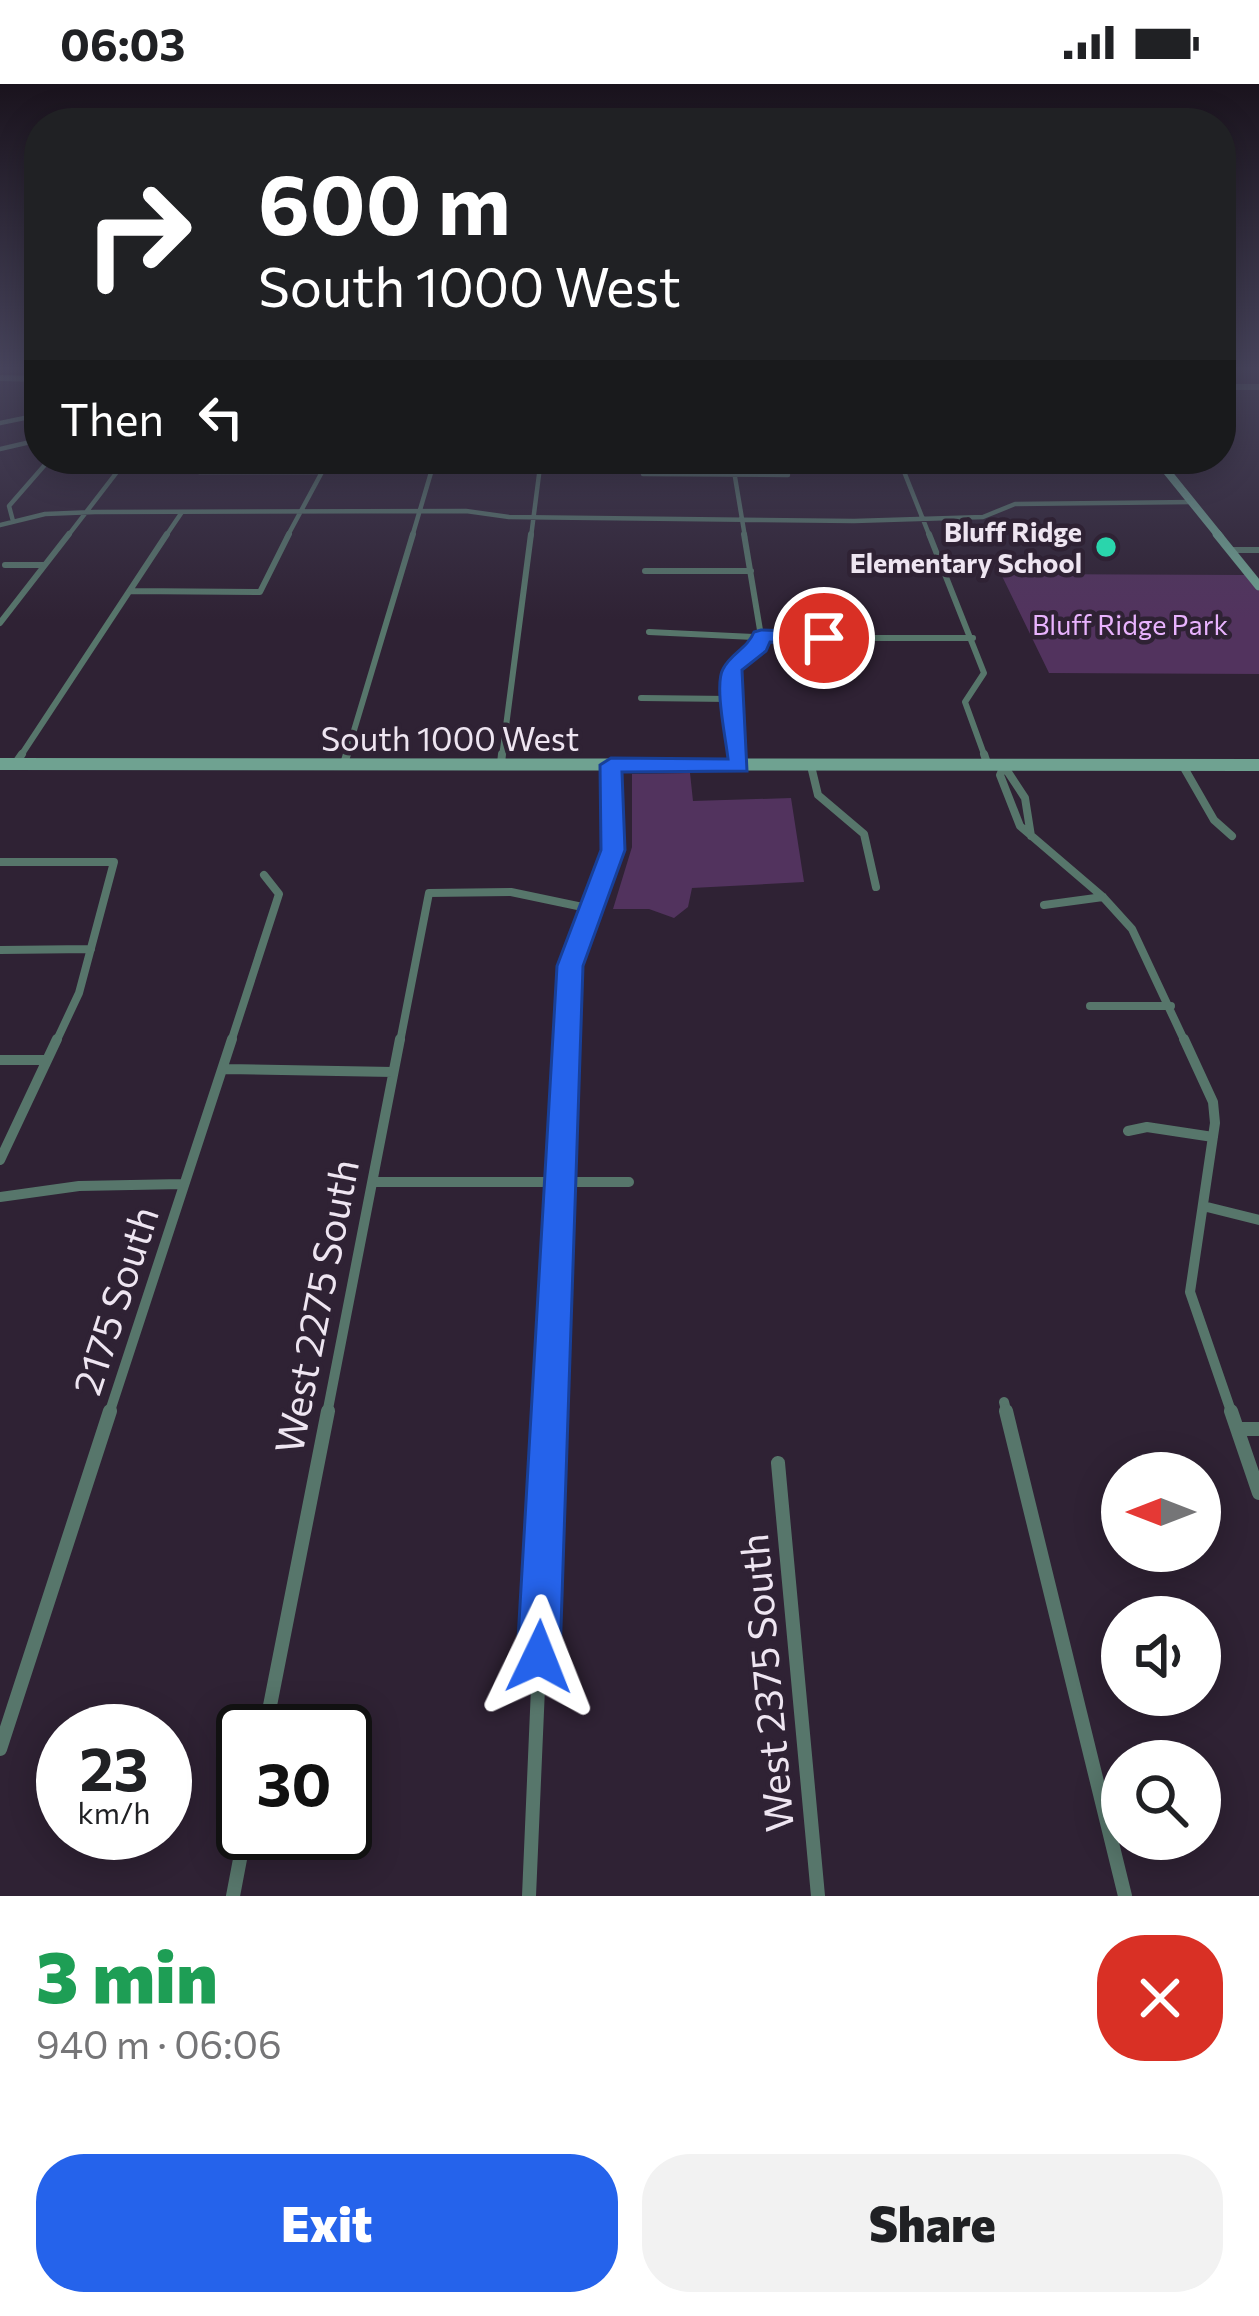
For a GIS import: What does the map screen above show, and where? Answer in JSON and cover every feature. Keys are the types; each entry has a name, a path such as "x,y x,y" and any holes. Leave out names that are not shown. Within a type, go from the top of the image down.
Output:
{"main road":[{"path":"1169,474 1259,586"},
{"name":"South 1000 West","path":"0,764 1259,765"}],"street":[{"path":"13,521 9,506 37,474"},
{"path":"0,623 4,611 115,474"},
{"path":"130,591 260,592 282,540 305,512 322,474"},
{"path":"344,764 430,474"},
{"path":"502,764 539,474"},
{"path":"643,474 788,476"},
{"path":"734,474 761,636 759,647 729,676 740,766"},
{"path":"905,474 985,676 965,702 988,766"},
{"path":"0,525 86,512 418,512 743,521 983,517 1015,504 1192,502"},
{"path":"15,764 182,512"},
{"path":"1230,550 1259,550"},
{"path":"5,565 44,566"},
{"path":"645,571 752,571"},
{"path":"860,572 945,571"},
{"path":"649,632 973,638"},
{"path":"641,698 730,698"},
{"path":"529,1896 570,966 613,850 611,765"},
{"path":"812,766 818,795 864,833 876,887"},
{"path":"1004,766 1000,775 1020,826 1132,928 1213,1102 1213,1137 1190,1292 1259,1493"},
{"path":"1183,766 1214,820 1232,836"},
{"path":"0,862 114,862 79,993 0,1160"},
{"name":"2175 South","path":"0,1750 279,894 264,875"},
{"name":"West 2275 South","path":"270,1704 429,893 474,890 557,899 592,909"},
{"path":"1044,905 1103,897"},
{"path":"0,950 91,949"},
{"path":"1090,1006 1171,1006"},
{"path":"0,1060 47,1060"},
{"path":"225,1069 393,1072"},
{"path":"1128,1131 1148,1127 1213,1137"},
{"path":"373,1182 629,1182"},
{"path":"0,1197 79,1186 183,1184"},
{"path":"1203,1206 1259,1220"},
{"path":"1004,1402 1125,1896"},
{"path":"1238,1429 1259,1429"},
{"name":"West 2375 South","path":"778,1463 818,1896"},
{"path":"233,1896 240,1860"}],"green space":[{"name":"Bluff Ridge Park","path":"1001,574 1245,575 1259,591 1259,674 1049,673"},
{"path":"690,773 693,801 791,798 804,882 692,888 688,907 674,918 649,909 613,909 632,847 632,774"}],"place":[{"name":"Bluff Ridge Elementary School","path":"1106,547"}],"route":[{"path":"539,1657 570,966 613,850 611,765 740,766 730,698 729,676 734,667 759,647 761,636 824,638"}]}
